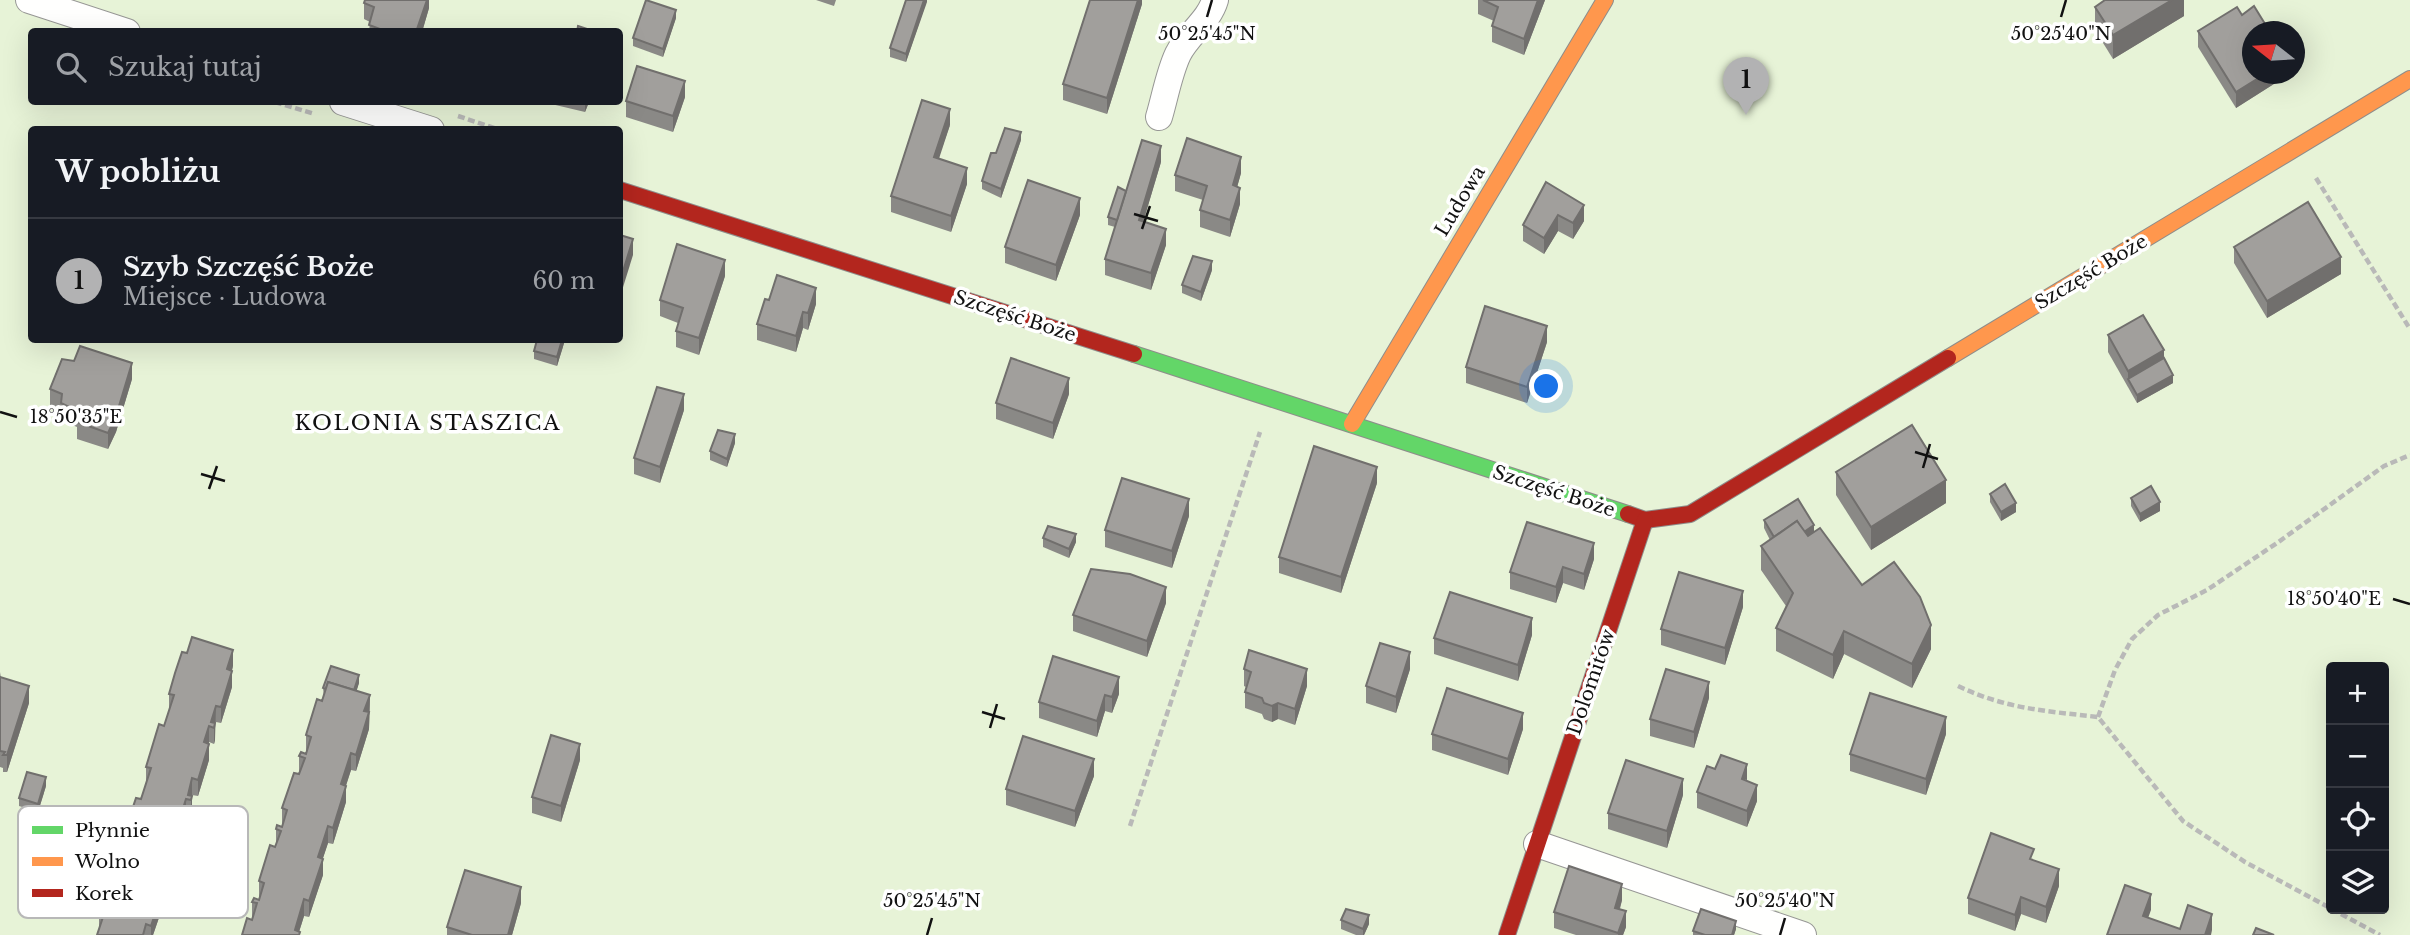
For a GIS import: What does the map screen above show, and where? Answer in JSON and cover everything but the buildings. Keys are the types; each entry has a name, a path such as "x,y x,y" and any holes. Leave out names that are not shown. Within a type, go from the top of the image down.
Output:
{"street":[{"path":"29,0 115,28"},
{"path":"1159,117 1177,56 1190,34 1213,8 1215,0"},
{"name":"Ludowa","path":"1352,424 1605,0"},
{"name":"Szczęść Boże","path":"623,191 1645,520 1690,514 2410,79"},
{"path":"352,105 418,126"},
{"name":"Dolomitów","path":"1507,935 1645,520"},
{"path":"1537,844 1803,935"}],"path":[{"path":"2298,147 2410,329"},
{"path":"1130,827 1271,398"},
{"path":"2098,717 2115,670 2132,639 2158,615 2207,590 2384,466 2410,455"},
{"path":"1958,686 1985,699 2017,708 2098,717 2183,821 2245,862 2379,935"}],"green space":[{"path":"0,0 2410,0 2410,935 0,935"}],"traffic: fast":[{"path":"1134,354 1628,514"}],"traffic: slow":[{"path":"1352,424 1605,0"},
{"path":"1948,358 2410,79"}],"traffic: jam":[{"path":"623,191 1134,354"},
{"path":"1628,514 1645,520 1690,514 1948,358"},
{"path":"1507,935 1645,520"}],"place":[{"name":"Szyb Szczęść Boże","path":"1746,115"}],"district":[{"name":"KOLONIA STASZICA","path":"428,423"}]}
